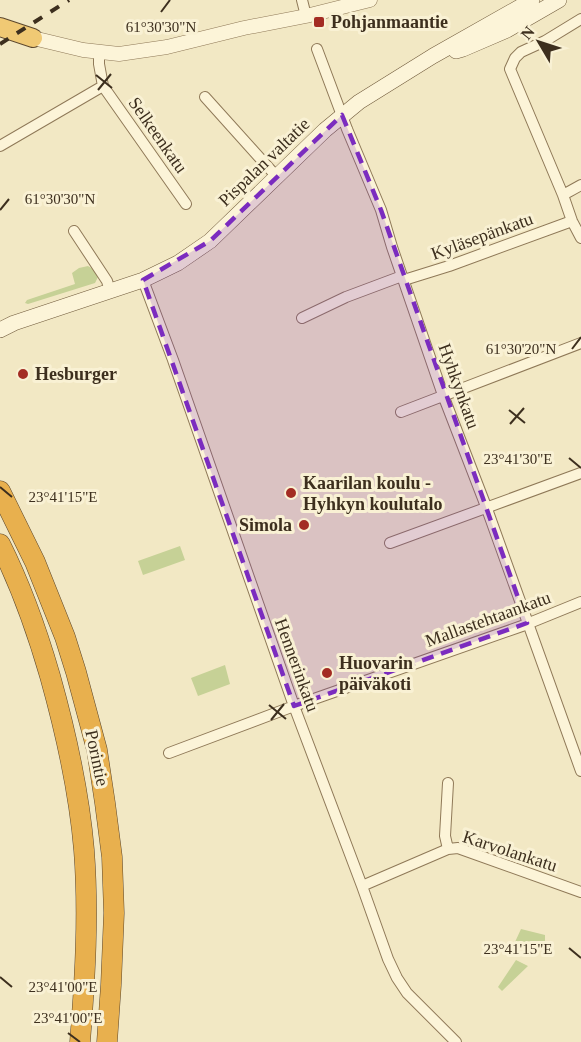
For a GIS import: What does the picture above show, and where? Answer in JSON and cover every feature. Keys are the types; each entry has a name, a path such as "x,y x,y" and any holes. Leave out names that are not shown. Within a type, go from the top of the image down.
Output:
{"highway":[{"path":"0,27 33,38"},
{"name":"Porintie","path":"0,491 34,562 65,637 97,750 111,857 114,913 107,1042"},
{"name":"Porintie","path":"0,544 12,568 39,640 61,715 78,798 84,853 86,907 80,1042"}],"main road":[{"name":"Pispalan valtatie","path":"4,326 143,280 198,251 342,115 433,56 532,0"},
{"path":"433,56 464,49 507,30 559,0"}],"street":[{"path":"302,0 306,16"},
{"path":"33,38 83,50 119,54 167,47 370,0"},
{"path":"581,18 544,42 521,52 510,69 581,238"},
{"name":"Hyhkynkatu","path":"317,49 381,210 443,395 581,771"},
{"name":"Selkeenkatu","path":"99,52 103,86 186,204"},
{"path":"0,146 103,86"},
{"path":"206,97 277,177"},
{"path":"563,195 581,185"},
{"name":"Kyläsepänkatu","path":"302,318 346,297 449,266 572,221"},
{"path":"74,231 107,281 110,291"},
{"name":"Hennerinkatu","path":"143,280 294,706 388,959 407,993 456,1042"},
{"path":"401,412 581,343"},
{"path":"390,543 581,473"},
{"name":"Mallastehtaankatu","path":"169,753 581,602"},
{"path":"448,783 445,836 448,849"},
{"name":"Karvolankatu","path":"362,886 448,849 458,848 581,892"}],"highlighted area":[{"path":"342,115 381,210 527,623 294,706 143,280 210,241"}],"green space":[{"path":"88,266 96,271 98,277 95,283 25,303 27,300 75,284 72,273"},
{"path":"180,546 185,560 143,575 138,561"},
{"path":"225,665 230,684 198,696 191,678"},
{"path":"521,929 545,935 545,942 528,949 515,942"},
{"path":"516,960 528,966 502,991 498,987"}],"railway":[{"path":"0,44 69,0"}],"place":[{"name":"Pohjanmaantie","path":"319,22"},
{"name":"Hesburger","path":"23,374"},
{"name":"Kaarilan koulu - Hyhkyn koulutalo","path":"291,493"},
{"name":"Simola","path":"304,525"},
{"name":"Huovarin päiväkoti","path":"327,673"}]}
